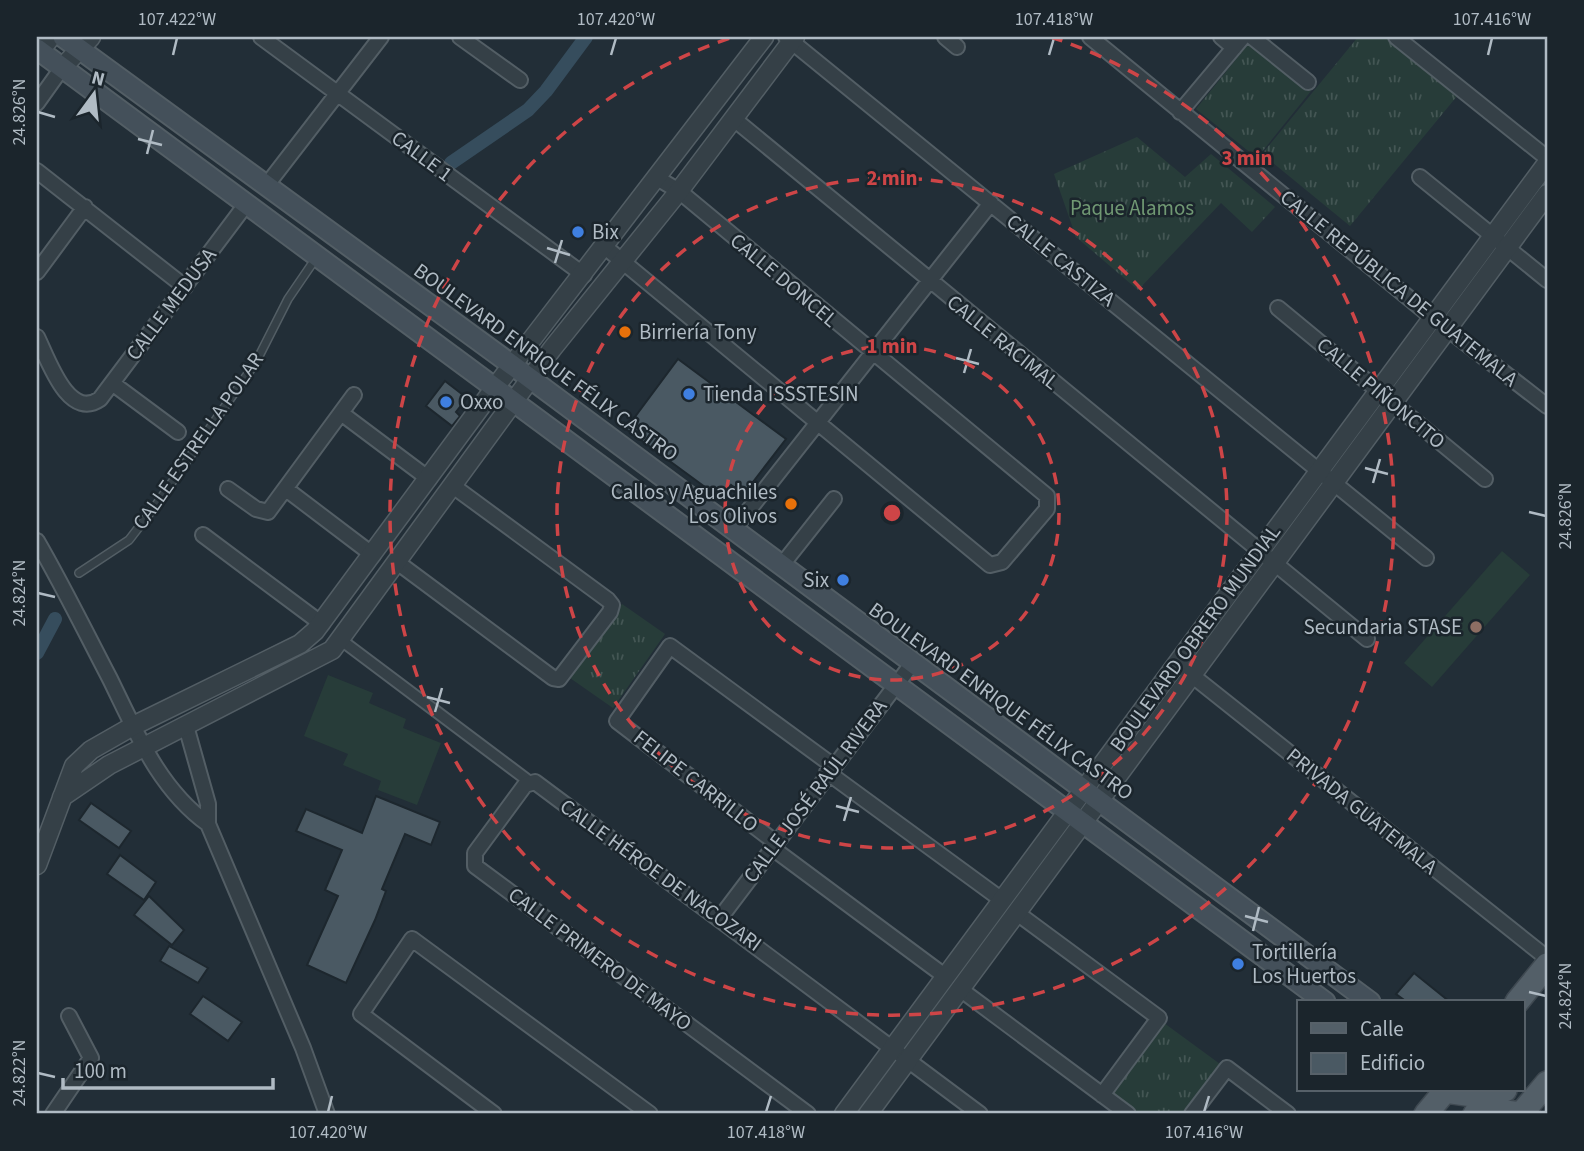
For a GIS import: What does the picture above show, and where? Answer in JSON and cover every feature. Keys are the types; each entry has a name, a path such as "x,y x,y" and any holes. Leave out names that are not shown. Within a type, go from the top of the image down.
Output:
{"main road":[{"name":"BOULEVARD ENRIQUE FÉLIX CASTRO","path":"64,37 86,43 266,186 512,365 1367,1000"},
{"path":"41,48 62,68 496,386 1322,1000"},
{"path":"1520,1000 1547,965"},
{"path":"1524,1084 1547,1072"},
{"path":"1452,1092 1522,1114 1547,1083"},
{"path":"1426,1114 1443,1092"}],"street":[{"name":"CALLE 1","path":"261,37 584,275"},
{"path":"266,186 382,37"},
{"path":"460,37 520,80"},
{"path":"37,865 74,766 100,743 300,643 321,624 496,386 584,275 764,37"},
{"path":"945,37 957,47"},
{"name":"CALLE REPÚBLICA DE GUATEMALA","path":"1090,37 1432,317 1547,406"},
{"path":"1180,112 1238,42 1221,37"},
{"path":"1252,37 1308,82"},
{"path":"1396,37 1547,161"},
{"path":"62,797 109,765 322,657 341,640 530,379 734,120 791,38"},
{"name":"CALLE CASTIZA","path":"791,38 1426,558"},
{"path":"37,103 62,68 86,43"},
{"name":"CALLE RACIMAL","path":"734,120 1367,639"},
{"name":"BOULEVARD OBRERO MUNDIAL","path":"868,1114 1448,328 1547,161"},
{"path":"37,171 185,286"},
{"path":"1420,177 1547,280"},
{"name":"CALLE DONCEL","path":"657,178 679,191 872,354 1047,496 1048,503 996,566 990,565 818,422"},
{"name":"BOULEVARD OBRERO MUNDIAL","path":"844,1114 1432,317 1499,242 1547,194"},
{"name":"CALLE MEDUSA","path":"37,337 68,395 80,404 93,404 112,383 247,203"},
{"path":"733,530 991,203"},
{"path":"37,272 85,207"},
{"path":"605,247 818,422"},
{"name":"CALLE PIÑONCITO","path":"1278,308 1485,479"},
{"path":"112,383 177,432"},
{"path":"228,489 256,509 268,512 354,395"},
{"path":"341,413 429,479"},
{"path":"452,446 472,460"},
{"path":"397,562 553,678 559,679 612,605 453,486"},
{"path":"286,489 373,555"},
{"path":"781,566 834,499"},
{"path":"203,535 321,624"},
{"path":"37,541 144,748 172,793 186,809 208,824"},
{"path":"358,574 378,588"},
{"name":"CALLE HÉROE DE NACOZARI","path":"341,640 530,782 535,782 720,918 980,1114"},
{"name":"FELIPE CARRILLO","path":"830,769 670,646 617,721 946,977"},
{"name":"PRIVADA GUATEMALA","path":"1177,663 1547,958"},
{"name":"CALLE JOSÉ RAÚL RIVERA","path":"720,918 912,664"},
{"path":"186,726 208,804 208,824 298,1035 327,1114"},
{"path":"830,769 1002,900"},
{"name":"CALLE PRIMERO DE MAYO","path":"530,782 475,853 475,866 808,1114"},
{"path":"1017,913 1159,1017 1102,1095"},
{"path":"977,934 992,946"},
{"path":"494,1114 361,1014 412,939 650,1114"},
{"path":"960,989 1128,1114"},
{"path":"53,1114 91,1058 69,1016"},
{"path":"1192,1114 1227,1068 1288,1114"}],"lane":[{"name":"CALLE ESTRELLA POLAR","path":"79,573 129,540 156,505 257,362 288,299 318,255"}],"green space":[{"path":"1358,37 1387,37 1458,95 1350,226 1262,154"},
{"path":"1250,42 1311,91 1257,158 1196,109"},
{"name":"Paque Alamos","path":"1137,137 1185,177 1211,154 1275,207 1252,232 1221,203 1138,290 1076,237 1054,174"},
{"path":"1502,551 1530,575 1432,687 1404,663"},
{"path":"622,604 665,634 613,708 570,678"},
{"path":"328,675 373,693 369,703 406,719 403,728 441,743 417,805 378,790 381,781 343,765 348,754 304,736"},
{"path":"1164,1023 1220,1064 1182,1114 1140,1114 1112,1094"}],"building":[{"name":"Tienda ISSSTESIN","path":"678,359 786,439 743,495 731,485 720,498 626,429"},
{"name":"Oxxo","path":"445,381 467,398 456,412 460,416 452,426 426,406"},
{"path":"376,796 440,822 431,845 405,834 382,889 386,891 375,920 346,983 307,965 338,896 325,890 342,850 296,831 306,809 362,833"},
{"path":"91,803 131,831 119,848 79,820"},
{"path":"120,855 156,882 144,900 107,874"},
{"path":"149,896 184,930 172,945 134,915"},
{"path":"169,946 208,968 198,983 160,961"},
{"path":"1414,973 1448,1000 1404,1000 1396,994"},
{"path":"203,996 242,1022 228,1041 190,1014"}],"waterway":[{"path":"451,163 528,110 546,91 586,37"},
{"path":"37,653 55,619"}],"place":[{"name":"Bix","path":"578,232"},
{"name":"Birriería Tony","path":"625,332"},
{"name":"Tienda ISSSTESIN","path":"689,394"},
{"name":"Oxxo","path":"446,402"},
{"name":"Callos y Aguachiles Los Olivos","path":"791,504"},
{"name":"Six","path":"843,580"},
{"name":"Secundaria STASE","path":"1476,627"},
{"name":"Tortillería Los Huertos","path":"1238,964"}]}
